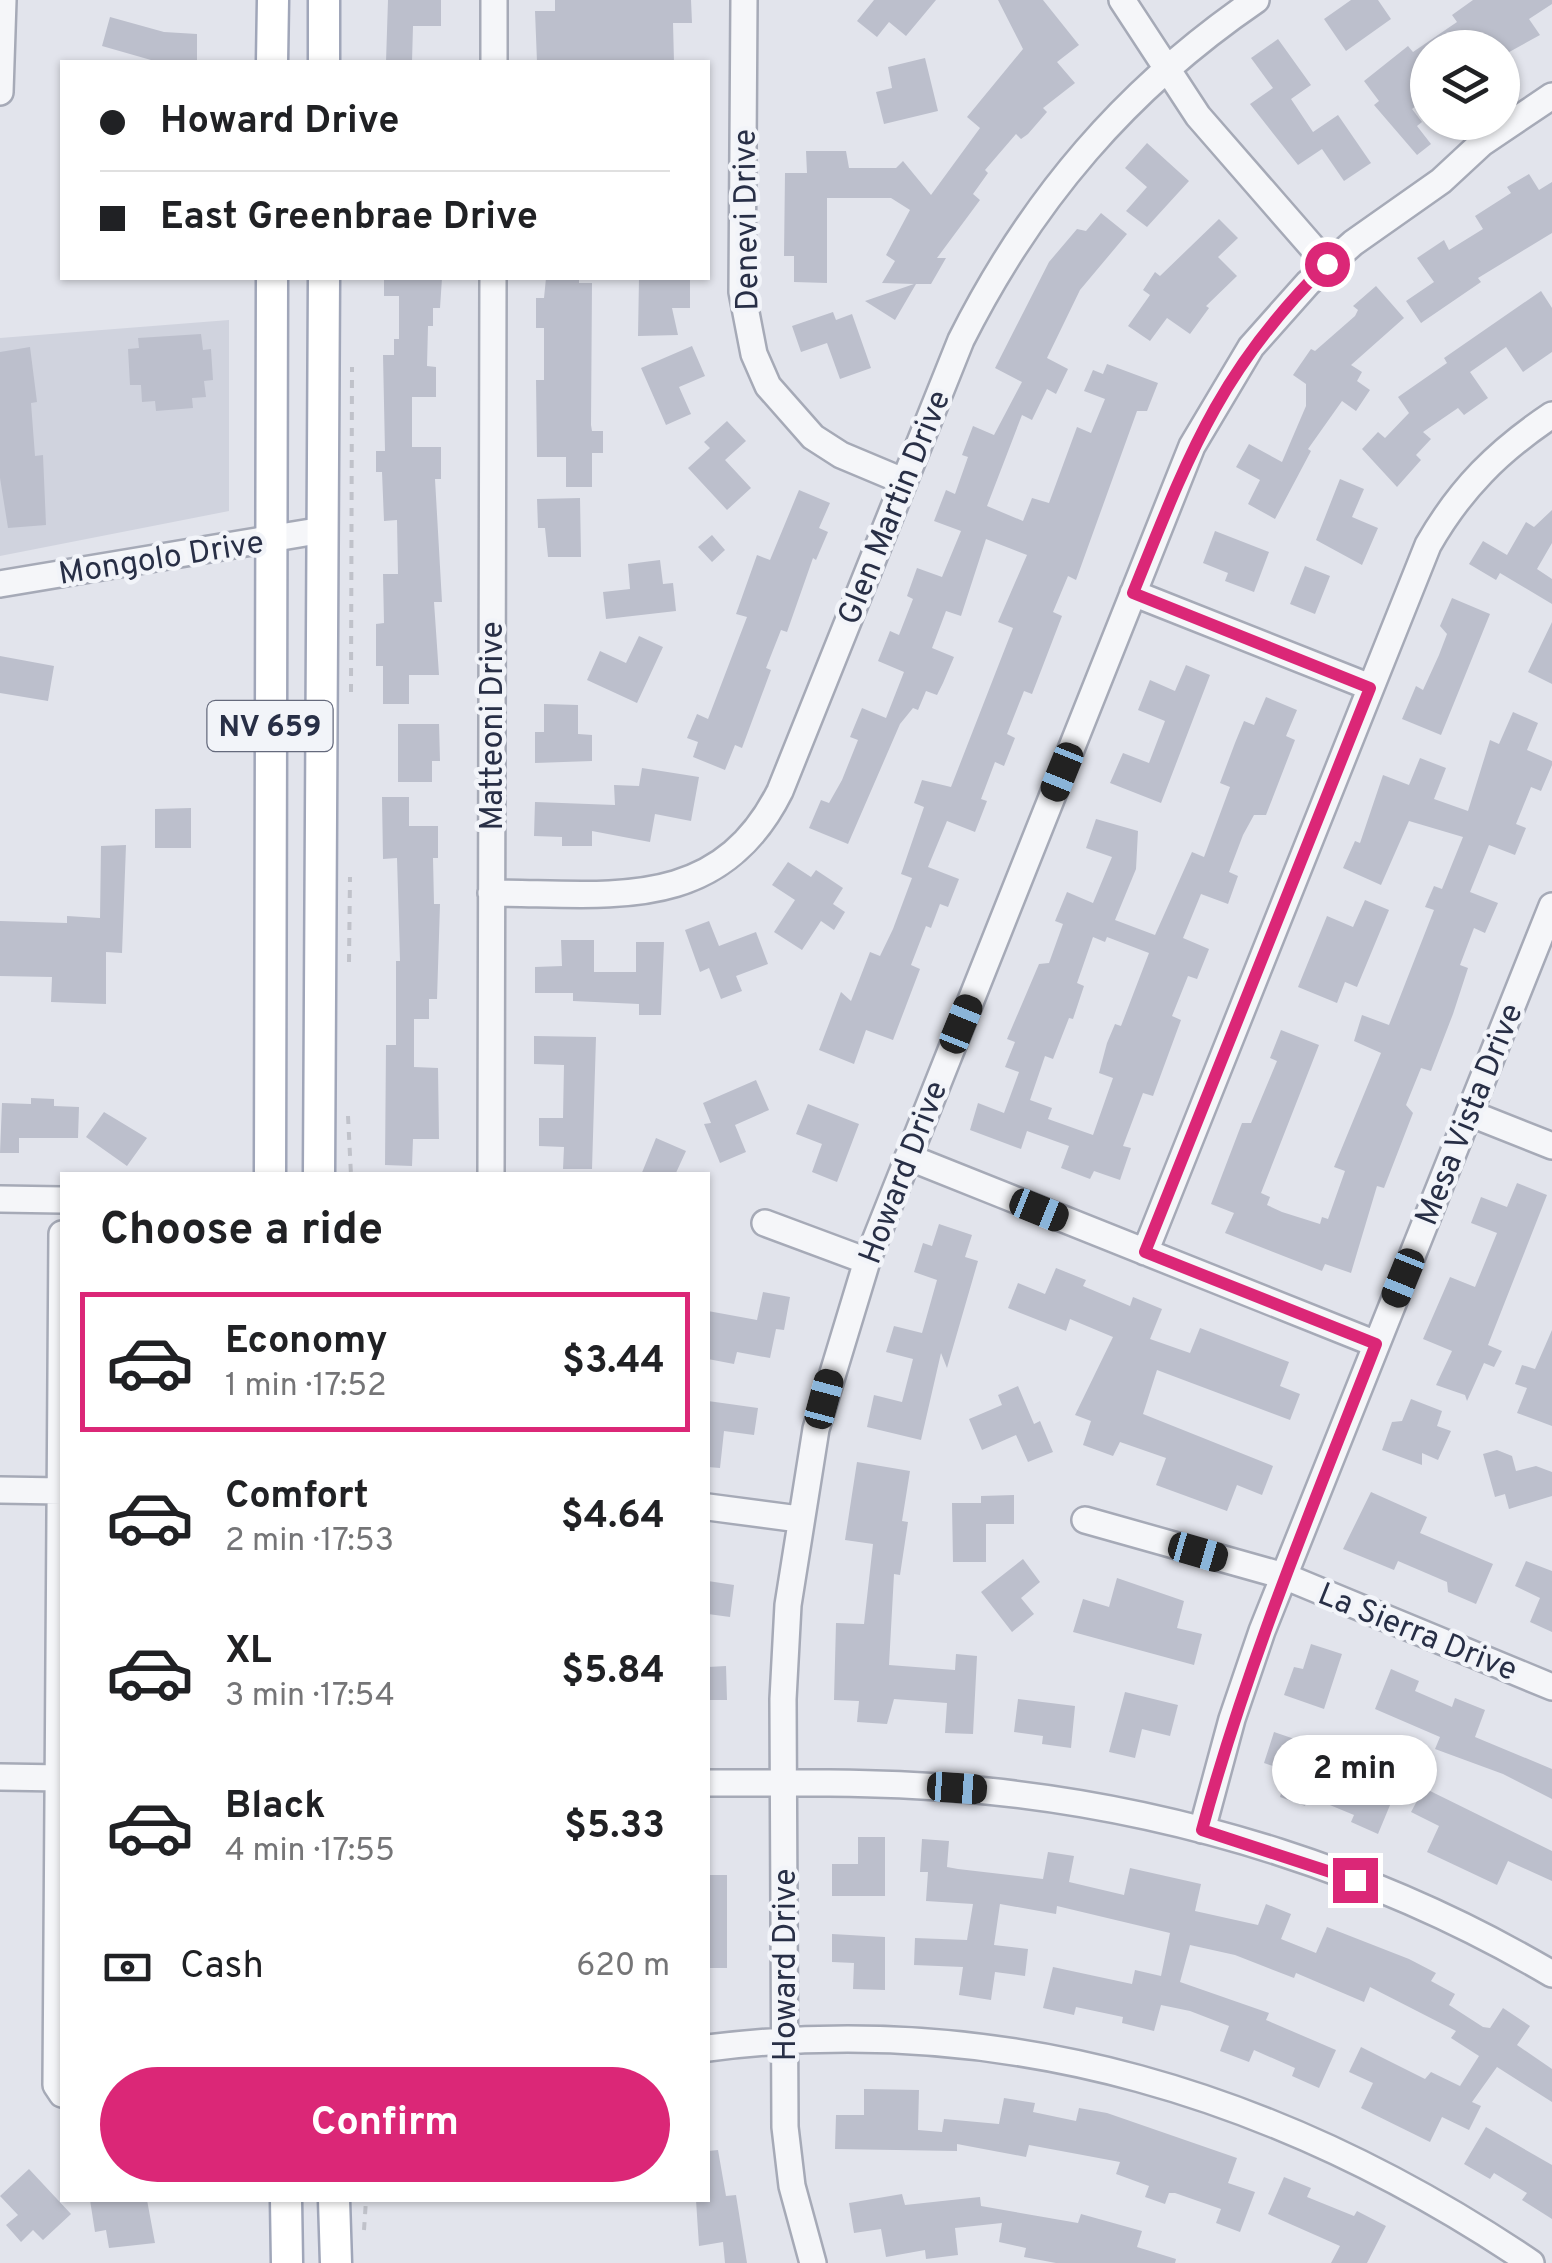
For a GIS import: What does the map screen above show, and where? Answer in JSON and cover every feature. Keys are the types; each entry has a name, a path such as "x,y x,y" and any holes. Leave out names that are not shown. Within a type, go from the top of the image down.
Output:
{"main road":[{"path":"272,0 272,60"},
{"path":"324,0 324,60"},
{"name":"NV 659","path":"270,1172 267,913 272,280"},
{"name":"NV 659","path":"319,1172 324,280"},
{"path":"286,2202 287,2263"},
{"path":"334,2202 336,2263"}],"street":[{"path":"0,92 4,0"},
{"path":"494,0 494,60"},
{"name":"Denevi Drive","path":"744,0 742,292 754,354 768,386 813,437 841,455 904,481"},
{"path":"1122,0 1163,69 1198,116 1327,264"},
{"name":"Glen Martin Drive","path":"491,893 646,892 701,876 749,840 780,791 961,340 1027,222 1066,169 1163,69 1256,0"},
{"name":"Howard Drive","path":"813,2263 792,2186 785,2127 788,1605 816,1429 867,1261 1192,446 1219,395 1264,332 1327,264 1441,182 1482,143 1552,96"},
{"name":"Matteoni Drive","path":"491,1172 493,280"},
{"path":"1145,1252 1428,545 1449,509 1504,448 1552,415"},
{"name":"Mongolo Drive","path":"0,584 323,530"},
{"path":"1133,593 1370,688"},
{"name":"Mesa Vista Drive","path":"1202,1830 1232,1719 1284,1576 1552,906"},
{"path":"1469,1113 1552,1146"},
{"path":"908,1157 1376,1344"},
{"path":"0,1199 60,1200"},
{"path":"765,1223 867,1261"},
{"path":"0,1490 60,1491"},
{"path":"710,1506 799,1519"},
{"name":"La Sierra Drive","path":"1085,1520 1284,1576 1552,1686"},
{"path":"0,1777 60,1778"},
{"path":"710,1783 987,1791 1078,1803 1202,1830 1372,1886 1552,1974"},
{"path":"60,1839 56,2085 60,2091"},
{"path":"710,2048 783,2038 970,2046 1043,2056 1188,2091 1307,2136 1398,2180 1531,2263"}],"shaded area":[{"path":"229,320 229,511 0,556 0,338"}],"building":[{"path":"388,0 441,0 441,26 413,26 412,60 386,60"},
{"path":"555,0 691,0 692,23 673,23 674,60 537,60 535,11 555,11"},
{"path":"874,0 936,0 906,36 889,22 877,37 857,21"},
{"path":"998,0 1043,0 1079,45 1057,62 1075,83 1043,108 1047,112 1028,134 1021,139 1016,134 985,170 988,173 973,194 980,200 937,258 946,258 931,284 916,284 895,320 865,301 914,284 882,283 895,261 886,255 910,210 891,198 827,198 827,283 794,282 794,256 784,256 785,173 807,173 806,151 846,151 849,168 896,168 903,161 931,195 980,128 967,117 1023,49"},
{"path":"1351,0 1378,0 1391,19 1346,51 1324,19"},
{"path":"1473,0 1552,0 1552,4 1529,19 1540,35 1520,46 1520,30 1445,30 1457,22 1452,15"},
{"path":"110,17 164,32 197,34 197,60 151,60 102,46"},
{"path":"1278,39 1311,85 1291,99 1313,132 1338,115 1371,163 1344,181 1322,149 1298,165 1250,104 1273,88 1251,58"},
{"path":"1408,46 1410,140 1428,140 1431,144 1417,155 1374,105 1379,101 1364,81"},
{"path":"925,58 938,111 884,124 876,92 892,88 888,67"},
{"path":"1147,143 1189,181 1147,227 1126,211 1147,187 1125,168"},
{"path":"1529,174 1539,190 1552,182 1552,233 1478,278 1481,282 1421,323 1406,301 1434,282 1417,258 1444,240 1449,250 1483,229 1475,216 1511,193 1507,187"},
{"path":"1101,213 1127,234 1080,290 1047,358 1068,369 1056,394 1047,389 1032,420 1022,415 987,506 1023,521 1032,498 1049,503 1077,427 1091,433 1105,399 1084,391 1093,370 1103,374 1107,364 1158,383 1147,411 1137,411 1076,580 1068,576 1053,612 1062,616 1032,694 1024,691 1007,734 1015,738 1004,766 995,762 981,799 987,801 975,832 947,821 928,867 959,879 948,907 940,904 931,928 926,926 911,965 920,969 893,1040 866,1030 854,1064 819,1050 841,992 851,1001 870,952 880,956 893,929 912,878 901,874 924,807 914,803 922,780 951,787 1013,628 998,622 1027,555 986,539 961,616 946,611 932,648 954,657 943,683 937,695 926,691 918,710 913,708 900,724 848,844 809,828 821,800 829,803 842,780 858,740 850,737 862,708 886,718 904,672 878,661 890,631 899,635 913,599 907,596 917,568 942,577 961,531 934,521 946,490 955,494 968,457 962,455 973,426 994,435 1022,382 995,368 1049,262 1077,229 1086,231"},
{"path":"1219,219 1238,238 1218,257 1237,276 1206,306 1209,308 1190,334 1167,318 1150,341 1128,326 1150,295 1143,290 1155,272 1160,276"},
{"path":"384,280 442,280 440,308 433,308 433,326 428,326 427,366 436,367 436,397 412,397 412,447 441,447 441,479 435,479 442,602 434,602 439,675 409,675 409,704 383,704 383,666 376,666 376,624 384,623 383,574 398,574 397,520 384,521 382,472 376,472 376,451 385,451 383,355 394,355 394,339 399,339 399,296 384,296"},
{"path":"546,280 592,283 591,425 592,431 603,431 603,453 592,453 592,487 566,487 566,457 537,457 536,380 544,380 544,328 536,328 536,298 544,298"},
{"path":"639,280 690,280 690,308 672,308 678,335 638,336"},
{"path":"1376,286 1404,318 1351,365 1362,372 1357,381 1370,390 1356,411 1342,401 1308,449 1311,451 1275,519 1248,504 1260,480 1236,467 1249,444 1282,462 1306,406 1306,384 1293,375 1311,349 1315,351 1355,316 1358,310 1353,306"},
{"path":"1541,291 1552,308 1552,352 1523,372 1506,347 1470,372 1488,398 1464,415 1458,408 1423,432 1431,439 1416,455 1421,460 1397,487 1362,449 1378,432 1385,438 1409,413 1398,397 1447,363 1444,358"},
{"path":"833,312 836,320 852,314 871,368 840,379 827,343 801,352 792,326"},
{"path":"201,334 203,350 211,349 213,380 204,381 206,397 192,398 193,408 156,411 155,401 142,402 141,385 130,385 128,349 139,348 138,338"},
{"path":"692,346 705,376 679,387 691,414 666,425 641,368"},
{"path":"30,347 37,402 31,403 35,456 43,455 46,525 8,528 0,478 0,352"},
{"path":"727,421 746,441 725,460 751,488 727,510 688,468 710,448 704,442"},
{"path":"1340,479 1364,489 1352,517 1378,528 1362,565 1316,540"},
{"path":"799,490 830,503 819,528 828,532 816,560 813,558 787,632 781,630 766,668 771,670 742,748 735,745 725,770 693,757 698,742 687,738 697,714 708,719 747,617 736,614 757,555 770,560"},
{"path":"580,498 581,557 548,557 545,528 538,528 537,499"},
{"path":"1552,510 1552,543 1537,569 1552,579 1552,604 1500,573 1496,580 1469,564 1483,541 1507,555 1526,522 1534,527"},
{"path":"1215,531 1269,552 1254,592 1225,581 1228,573 1203,563"},
{"path":"712,535 725,550 712,562 698,547"},
{"path":"660,560 663,584 673,583 676,611 606,619 603,592 630,589 628,564"},
{"path":"1305,566 1330,576 1315,614 1290,604"},
{"path":"1452,598 1490,614 1441,735 1402,719 1416,686 1423,690 1439,655 1447,634 1440,626"},
{"path":"1552,622 1552,684 1528,672"},
{"path":"639,636 663,647 637,703 587,680 600,651 626,663"},
{"path":"0,656 54,666 48,701 0,693"},
{"path":"1186,665 1210,675 1161,803 1110,783 1123,753 1149,763 1165,721 1138,710 1150,680 1175,691"},
{"path":"1266,697 1297,710 1286,736 1295,740 1266,815 1254,815 1229,872 1238,876 1228,904 1201,894 1183,938 1209,949 1197,979 1188,976 1172,1016 1181,1020 1153,1096 1143,1093 1123,1146 1131,1148 1120,1180 1094,1171 1090,1179 1061,1168 1069,1146 1027,1131 1021,1149 970,1130 978,1103 1004,1113 1019,1072 1005,1067 1015,1042 1007,1039 1039,964 1049,963 1063,924 1055,921 1067,892 1093,903 1112,857 1086,848 1096,819 1138,831 1136,869 1115,920 1155,935 1192,852 1204,857 1230,787 1220,783 1235,743 1244,721 1254,725","holes":["1093,937 1105,942 1107,937 1149,953 1121,1026 1115,1024 1107,1043 1099,1073 1113,1078 1093,1135 1048,1119 1052,1108 1030,1100 1045,1056 1053,1059 1069,1018 1073,1019 1084,986 1077,983"]},
{"path":"544,704 578,705 578,734 592,735 592,761 535,763 535,732 544,732"},
{"path":"1513,712 1538,723 1527,750 1552,761 1552,765 1541,791 1531,787 1516,824 1526,828 1515,855 1489,845 1470,892 1498,903 1485,933 1474,928 1460,965 1468,968 1453,1014 1431,1071 1421,1068 1406,1105 1413,1113 1384,1188 1377,1186 1351,1273 1325,1264 1322,1271 1225,1233 1234,1213 1211,1204 1242,1123 1251,1123 1277,1061 1270,1058 1281,1030 1319,1045 1261,1193 1270,1197 1267,1205 1282,1212 1320,1224 1322,1217 1328,1219 1345,1171 1334,1167 1381,1053 1354,1041 1362,1015 1389,1025 1434,910 1425,907 1434,886 1442,889 1463,837 1409,821 1381,885 1343,868 1355,841 1360,843 1383,775 1409,785 1420,758 1446,768 1434,799 1468,811 1490,740 1499,744"},
{"path":"398,724 439,724 440,761 432,761 432,782 398,782"},
{"path":"642,768 699,777 691,821 655,814 650,842 592,831 592,846 562,846 562,837 534,836 535,802 615,805 614,785 639,786"},
{"path":"382,797 409,797 409,826 438,826 438,858 433,858 434,904 440,904 437,999 429,999 429,1019 414,1019 414,1067 438,1068 439,1139 413,1139 412,1166 385,1165 386,1045 396,1045 396,961 400,961 397,858 383,859"},
{"path":"191,808 191,848 155,848 155,809"},
{"path":"126,845 122,953 106,952 106,1004 51,1002 52,977 0,976 0,921 67,923 67,916 100,918 101,846"},
{"path":"788,862 811,877 816,870 843,888 833,904 845,912 834,930 821,921 802,950 774,932 795,900 772,885"},
{"path":"1365,900 1389,910 1357,987 1345,982 1337,1003 1298,987 1327,916 1353,927"},
{"path":"709,921 719,946 756,932 768,964 736,976 742,991 721,999 709,968 700,972 685,930"},
{"path":"561,940 594,940 594,972 636,972 636,942 664,942 661,1015 639,1015 639,1004 573,1001 573,993 535,993 535,967 562,966"},
{"path":"534,1036 596,1037 592,1169 563,1169 564,1147 539,1146 539,1118 563,1118 564,1065 534,1064"},
{"path":"756,1080 769,1110 735,1125 746,1152 720,1163 704,1124 711,1123 703,1103"},
{"path":"31,1098 54,1099 54,1106 79,1107 78,1138 19,1138 19,1153 0,1153 2,1103 31,1104"},
{"path":"808,1104 859,1124 837,1182 812,1172 822,1144 796,1134"},
{"path":"104,1112 147,1138 127,1166 86,1137"},
{"path":"656,1138 686,1151 676,1172 642,1172"},
{"path":"1517,1183 1547,1195 1488,1345 1502,1351 1494,1367 1484,1363 1467,1401 1465,1395 1436,1385 1452,1351 1423,1339 1450,1277 1475,1287 1497,1233 1471,1223 1481,1197 1507,1207"},
{"path":"939,1224 972,1235 965,1257 978,1261 947,1368 941,1353 921,1440 867,1427 874,1395 902,1402 913,1359 886,1352 894,1326 922,1333 937,1280 914,1272 923,1243 932,1246"},
{"path":"1056,1268 1086,1280 1083,1286 1130,1306 1133,1297 1162,1309 1150,1339 1190,1353 1200,1328 1289,1362 1280,1386 1300,1394 1290,1420 1157,1370 1143,1414 1273,1466 1262,1495 1237,1485 1227,1511 1156,1485 1166,1458 1120,1442 1113,1456 1083,1445 1091,1421 1075,1415 1113,1337 1070,1319 1066,1331 1008,1308 1018,1283 1045,1294"},
{"path":"763,1292 790,1297 784,1330 776,1329 770,1358 737,1352 734,1364 710,1359 710,1311 757,1320"},
{"path":"1552,1330 1552,1426 1517,1413 1527,1388 1515,1384 1522,1365 1535,1369"},
{"path":"1018,1386 1034,1424 1040,1421 1053,1452 1028,1462 1016,1435 982,1450 969,1419 1002,1405 998,1395"},
{"path":"1411,1399 1442,1411 1437,1426 1451,1431 1438,1460 1422,1453 1422,1465 1382,1450 1392,1422 1402,1421"},
{"path":"710,1401 758,1408 754,1435 724,1431 720,1468 710,1467"},
{"path":"1497,1450 1512,1456 1516,1471 1536,1466 1552,1472 1552,1496 1509,1509 1505,1494 1495,1497 1483,1454"},
{"path":"857,1462 910,1471 902,1521 908,1522 900,1575 894,1574 889,1665 955,1670 956,1654 977,1656 973,1734 945,1733 947,1703 894,1699 887,1724 857,1722 859,1701 834,1700 836,1623 864,1624 873,1544 845,1540"},
{"path":"1371,1492 1427,1517 1420,1533 1493,1564 1476,1604 1448,1592 1447,1582 1398,1561 1394,1570 1343,1549"},
{"path":"1014,1495 1014,1524 986,1524 986,1562 953,1562 952,1503 981,1503 981,1496"},
{"path":"1023,1559 1040,1582 1021,1598 1034,1614 1012,1632 981,1592"},
{"path":"1526,1561 1552,1571 1552,1632 1530,1622 1540,1598 1515,1586"},
{"path":"1117,1578 1184,1601 1177,1628 1202,1634 1194,1665 1073,1632 1083,1599 1109,1607"},
{"path":"710,1581 734,1585 730,1617 710,1614"},
{"path":"1311,1644 1342,1654 1324,1709 1284,1695 1294,1667 1303,1669"},
{"path":"726,1666 727,1700 710,1700 710,1667"},
{"path":"1391,1669 1419,1681 1415,1691 1452,1707 1455,1698 1485,1710 1475,1737 1552,1769 1552,1799 1503,1774 1435,1749 1440,1737 1375,1709"},
{"path":"1125,1692 1178,1705 1170,1736 1142,1729 1135,1758 1109,1752"},
{"path":"1018,1699 1075,1706 1071,1748 1042,1744 1043,1736 1014,1732"},
{"path":"1274,1732 1324,1749 1320,1762 1395,1793 1378,1834 1351,1822 1354,1815 1308,1796 1305,1806 1280,1797 1288,1771 1264,1763"},
{"path":"1424,1788 1552,1851 1552,1881 1508,1861 1497,1885 1427,1852 1439,1826 1411,1812"},
{"path":"858,1837 885,1837 885,1896 832,1896 832,1864 858,1864"},
{"path":"922,1839 949,1841 947,1867 958,1869 1043,1879 1048,1852 1074,1856 1069,1882 1124,1895 1130,1868 1201,1884 1195,1911 1258,1925 1266,1904 1291,1914 1281,1939 1316,1953 1327,1927 1409,1959 1436,1973 1431,1981 1455,1994 1449,2005 1483,2027 1490,2028 1503,2008 1530,2026 1517,2045 1552,2069 1552,2102 1497,2067 1472,2102 1481,2106 1469,2130 1442,2117 1430,2142 1361,2108 1373,2083 1349,2072 1361,2047 1425,2079 1431,2072 1460,2086 1479,2056 1451,2038 1456,2031 1370,1987 1364,2002 1296,1973 1294,1978 1235,1955 1190,1945 1180,1982 1269,2013 1266,2020 1336,2050 1319,2088 1292,2076 1295,2068 1254,2050 1249,2062 1220,2051 1229,2026 1190,2011 1161,2005 1154,2031 1122,2023 1123,2017 1076,2007 1074,2015 1043,2008 1053,1967 1132,1984 1135,1970 1161,1976 1170,1933 1057,1906 1056,1914 1000,1904 994,1945 1028,1949 1025,1976 995,1972 991,2000 959,1995 963,1967 914,1965 915,1938 967,1940 973,1904 926,1901 928,1872 920,1872"},
{"path":"710,1875 727,1875 727,1968 710,1968"},
{"path":"832,1934 885,1937 885,1990 853,1989 854,1963 832,1962"},
{"path":"864,2089 919,2090 918,2130 942,2132 944,2119 999,2124 1004,2098 1035,2103 1033,2112 1076,2121 1079,2108 1107,2113 1237,2158 1228,2183 1255,2192 1240,2232 1216,2223 1221,2209 1175,2193 1169,2193 1165,2204 1145,2197 1149,2186 1116,2174 1120,2162 1029,2145 1026,2157 957,2144 957,2151 835,2149 836,2115 864,2115"},
{"path":"1486,2127 1552,2165 1552,2219 1522,2200 1527,2193 1494,2173 1490,2179 1464,2164"},
{"path":"718,2150 726,2196 736,2195 747,2263 725,2263 723,2242 699,2246 696,2202 710,2202 710,2151"},
{"path":"29,2169 71,2214 43,2240 33,2230 21,2242 6,2225 18,2215 0,2196"},
{"path":"1284,2177 1311,2188 1307,2197 1354,2216 1357,2211 1386,2226 1367,2263 1331,2263 1340,2246 1268,2214"},
{"path":"902,2194 905,2205 980,2197 981,2206 1078,2223 1081,2214 1142,2231 1137,2247 1176,2259 1175,2263 1056,2263 1024,2257 1026,2248 999,2242 1002,2223 955,2228 958,2255 926,2259 925,2250 886,2257 881,2229 854,2233 849,2203"},
{"path":"90,2202 147,2202 155,2243 109,2248 106,2230 95,2232"}],"route":[{"path":"1327,264 1251,347 1219,395 1192,446 1133,593 1370,688 1145,1252 1376,1344 1262,1631 1232,1719 1202,1830 1355,1880"}]}
